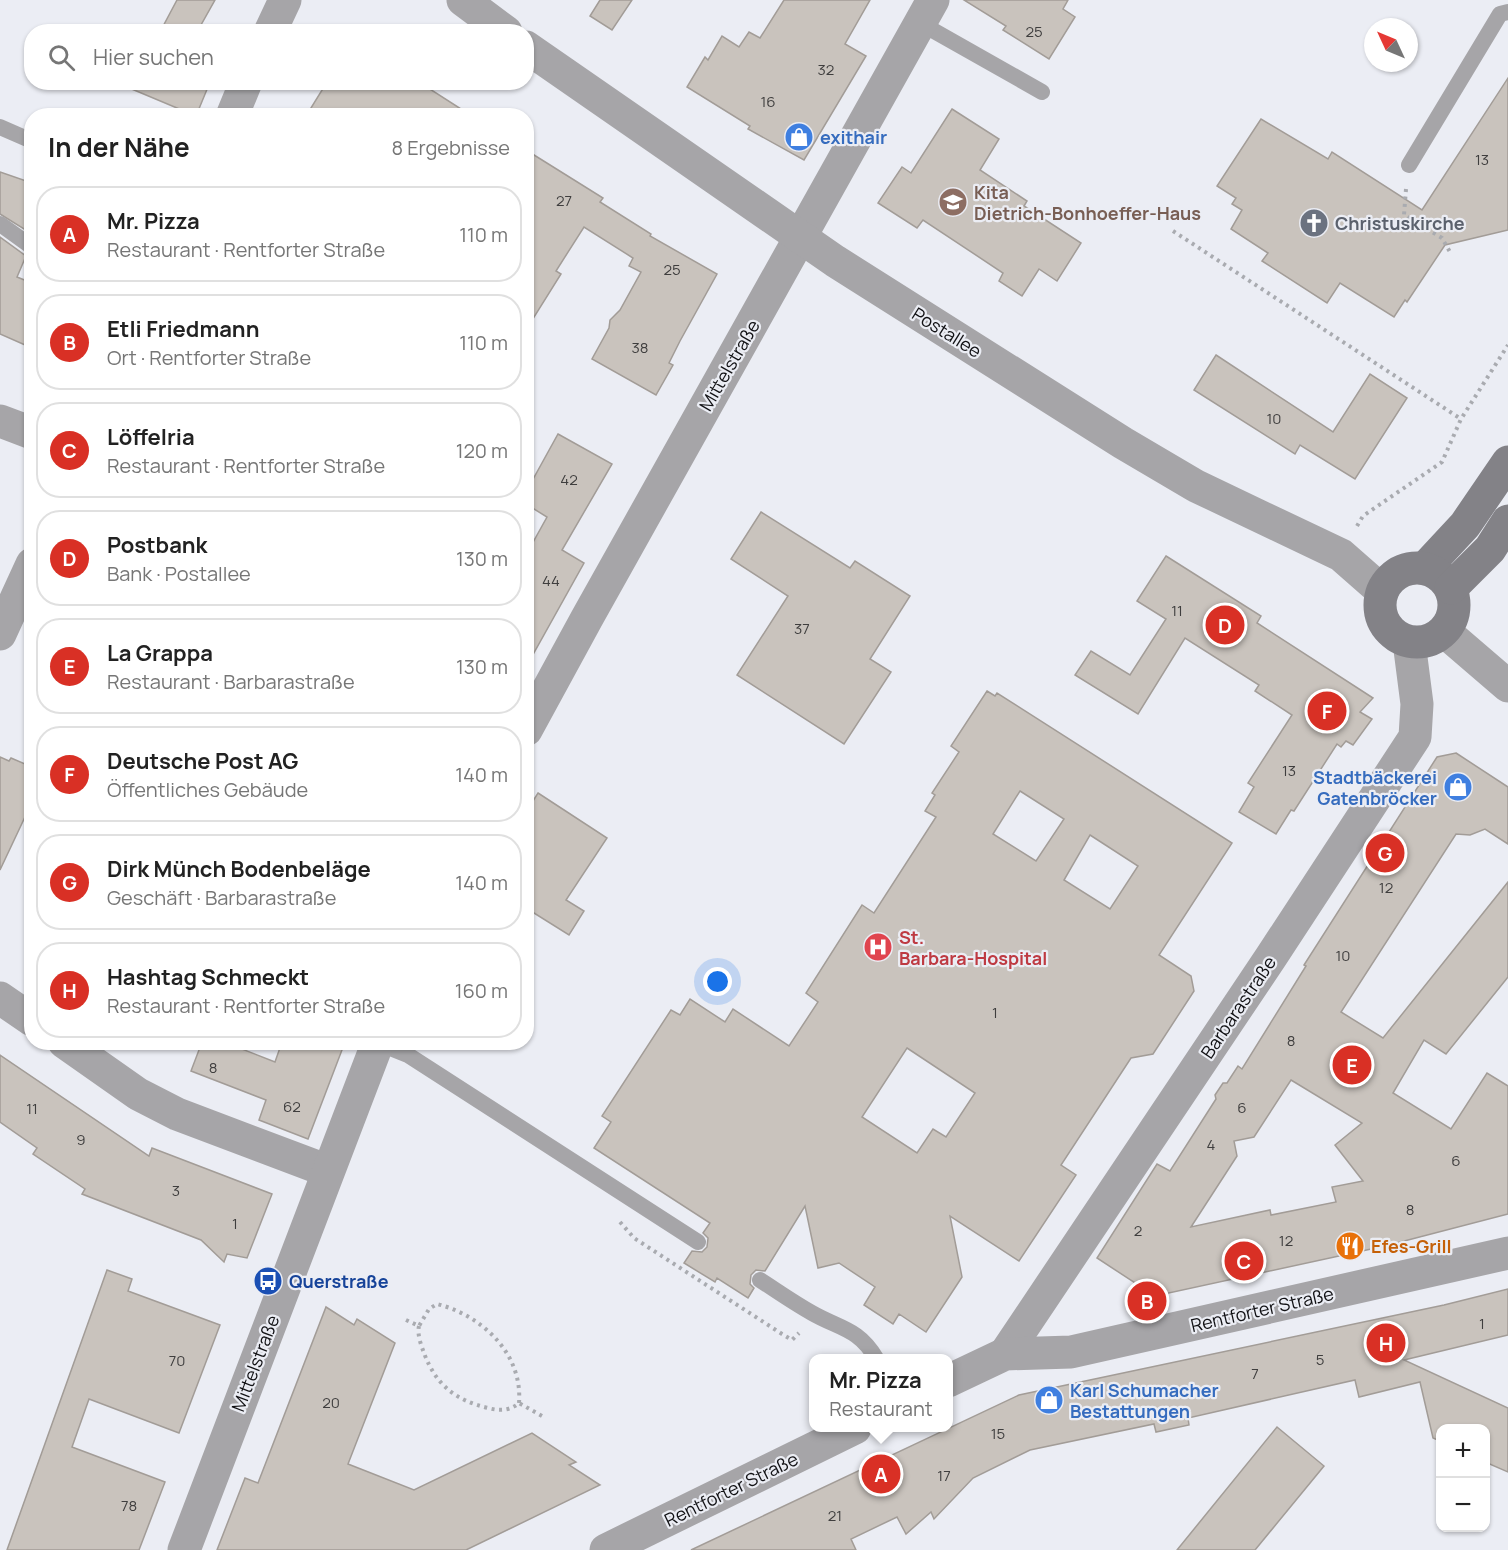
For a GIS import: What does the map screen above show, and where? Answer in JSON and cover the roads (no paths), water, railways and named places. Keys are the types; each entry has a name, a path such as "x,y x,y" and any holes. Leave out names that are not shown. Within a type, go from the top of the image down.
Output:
{"main road":[{"path":"1425,568 1465,525 1508,462"},
{"path":"1450,588 1490,549 1508,521"},
{"path":"1408,568 1425,568 1440,575 1450,588 1453,611 1444,631 1428,641 1409,642 1390,632 1379,612 1382,591 1392,577 1408,568"}],"street":[{"path":"274,24 285,0"},
{"path":"463,0 495,24"},
{"name":"Mittelstraße","path":"534,715 927,12"},
{"name":"Postallee","path":"534,53 801,238 1196,486 1341,555 1382,591"},
{"path":"235,108 243,90"},
{"path":"0,421 24,430"},
{"path":"0,634 24,582"},
{"path":"1444,631 1508,686"},
{"name":"Barbarastraße","path":"1005,1354 1265,967 1415,736 1417,704 1409,642"},
{"path":"0,999 24,1015"},
{"path":"75,1050 138,1094 177,1114 328,1171"},
{"name":"Mittelstraße","path":"184,1550 375,1050"},
{"name":"Rentforter Straße","path":"953,1379 1005,1354 1071,1352 1508,1253"},
{"name":"Rentforter Straße","path":"606,1550 847,1432"}],"lane":[{"path":"927,12 1042,92"},
{"path":"1409,165 1500,14 1508,12"},
{"path":"0,127 24,138"},
{"path":"0,224 24,241"},
{"path":"396,1050 408,1055 698,1242"},
{"path":"760,1280 813,1314 865,1341 873,1354"}],"place":[{"name":"exithair","path":"799,137"},
{"name":"Kita Dietrich-Bonhoeffer-Haus","path":"953,202"},
{"name":"Christuskirche","path":"1314,223"},
{"name":"Postbank","path":"1225,625"},
{"name":"Deutsche Post AG","path":"1327,711"},
{"name":"Stadtbäckerei Gatenbröcker","path":"1458,787"},
{"name":"Dirk Münch Bodenbeläge","path":"1385,853"},
{"name":"St. Barbara-Hospital","path":"878,947"},
{"name":"La Grappa","path":"1352,1065"},
{"name":"Efes-Grill","path":"1350,1246"},
{"name":"Löffelria","path":"1244,1261"},
{"name":"Querstraße","path":"268,1281"},
{"name":"Etli Friedmann","path":"1147,1301"},
{"name":"Hashtag Schmeckt","path":"1386,1343"},
{"name":"Karl Schumacher Bestattungen","path":"1049,1400"},
{"name":"Mr. Pizza","path":"881,1474"}]}
